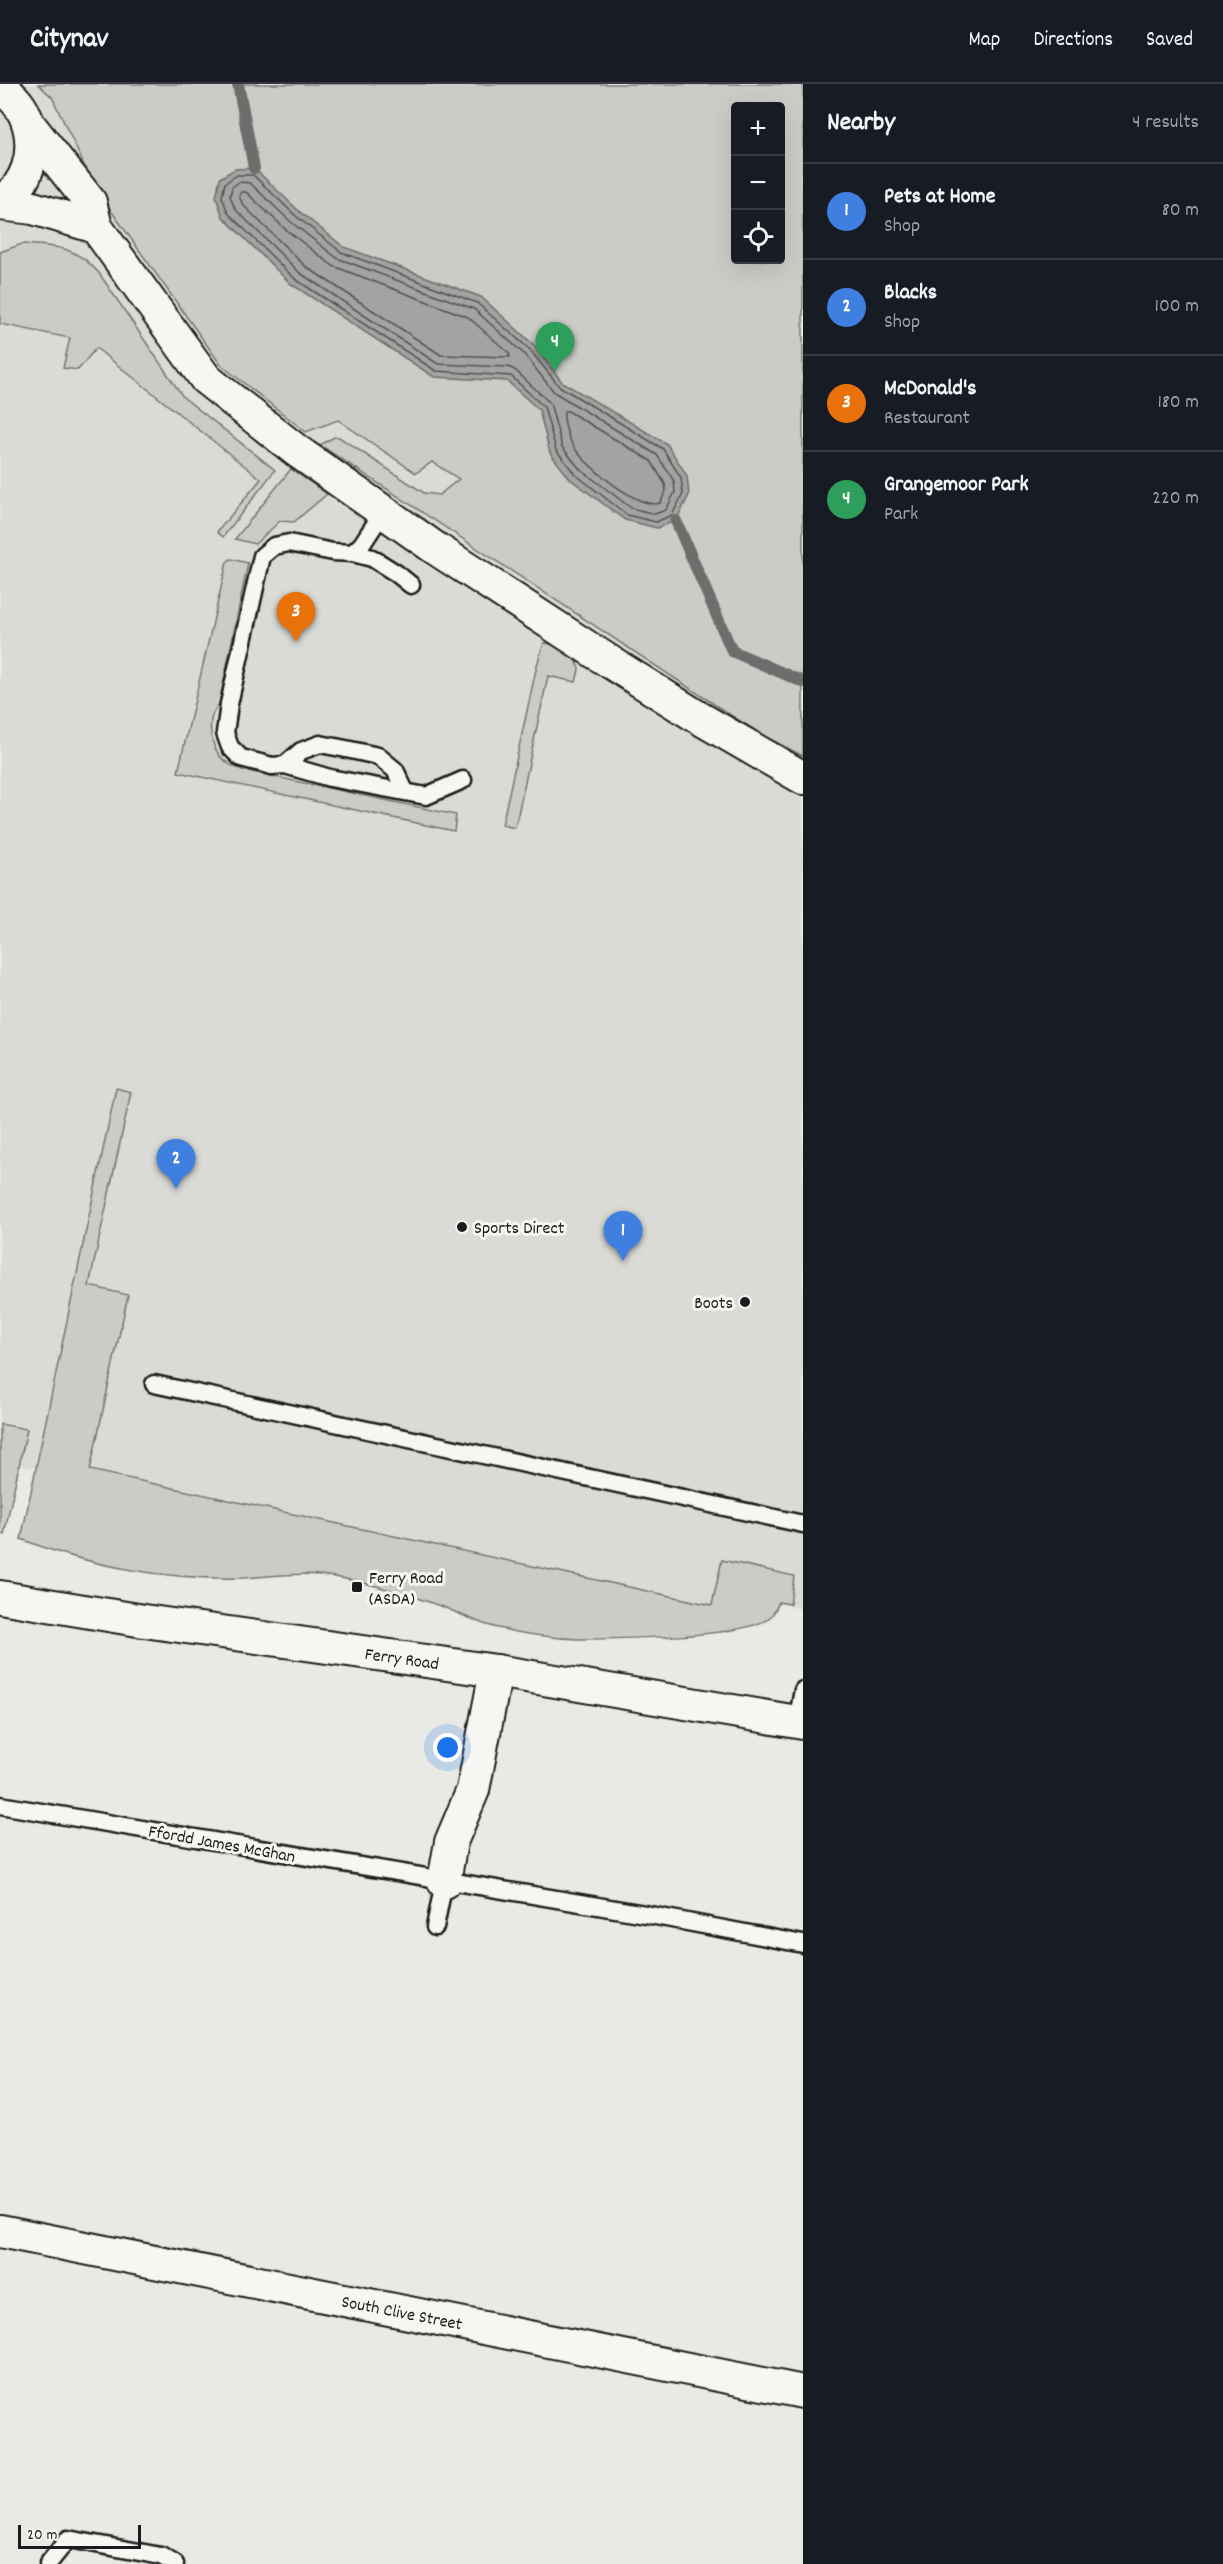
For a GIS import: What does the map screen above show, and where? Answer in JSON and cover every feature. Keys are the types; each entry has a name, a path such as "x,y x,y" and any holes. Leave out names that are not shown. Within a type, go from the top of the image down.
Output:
{"street":[{"path":"0,88 21,107 30,126 90,202 96,227 206,379 297,451 383,512 696,716 803,778"},
{"path":"0,204 17,189 28,169 32,148 30,126"},
{"path":"0,204 33,208 96,227"},
{"name":"Ferry Road","path":"0,1598 144,1622 496,1671 800,1723"},
{"path":"444,1882 451,1842 473,1790 496,1671"},
{"name":"South Clive Street","path":"0,2232 803,2392"}],"lane":[{"path":"353,553 362,544 383,512"},
{"path":"411,585 372,558 289,543 274,546 262,556 229,704 225,733 230,747 241,758 272,766 285,765 330,778 426,796 463,780"},
{"path":"285,765 302,751 320,744 346,749 378,756 395,770 405,791"},
{"path":"154,1384 803,1524"},
{"path":"800,1723 803,1690"},
{"name":"Ffordd James McGhan","path":"0,1805 444,1882 645,1914 803,1944"},
{"path":"435,1927 444,1882"},
{"path":"48,2564 68,2539 161,2556 175,2564"}],"shaded area":[{"path":"0,84 76,84 336,392 443,470 803,701 803,1609 758,1600 714,1612 88,1477 19,1465 0,1468"},
{"path":"38,84 803,84 803,756 729,714 320,445 334,437 339,437 424,493 439,495 459,479 432,462 416,473 338,420 306,432 221,365 112,212 85,167 52,97"},
{"path":"22,244 64,249 82,257 90,264 99,273 183,397 275,470 223,537 217,532 261,479 96,348 78,370 63,368 70,338 0,324 0,252"},
{"path":"291,469 327,494 294,522 280,521 255,544 235,539"},
{"path":"231,559 248,563 219,704 212,718 211,736 222,759 242,770 456,815 454,831 178,772 227,562"},
{"path":"544,643 553,645 570,655 579,671 576,682 548,676 515,828 502,825 537,665"},
{"path":"116,1088 131,1092 89,1286 128,1295 90,1470 712,1605 722,1560 794,1576 790,1604 779,1602 770,1617 757,1624 709,1633 649,1638 559,1638 491,1626 413,1597 335,1577 301,1574 215,1578 159,1574 102,1564 47,1549 21,1539"},
{"path":"0,1424 27,1429 4,1535 0,1533"}],"water":[{"path":"254,168 300,212 344,247 481,297 534,345 562,382 667,444 687,476 689,495 676,521 657,528 625,520 570,479 550,453 539,410 507,381 434,377 291,284 223,217 216,197 220,178 235,169"}],"waterway":[{"path":"238,84 254,168"},
{"path":"676,521 732,651 803,682"}],"place":[{"name":"Grangemoor Park","path":"555,372"},
{"name":"McDonald's","path":"296,642"},
{"name":"Blacks","path":"176,1189"},
{"name":"Sports Direct","path":"462,1227"},
{"name":"Pets at Home","path":"623,1261"},
{"name":"Boots","path":"745,1302"},
{"name":"Ferry Road (ASDA)","path":"357,1587"}]}
